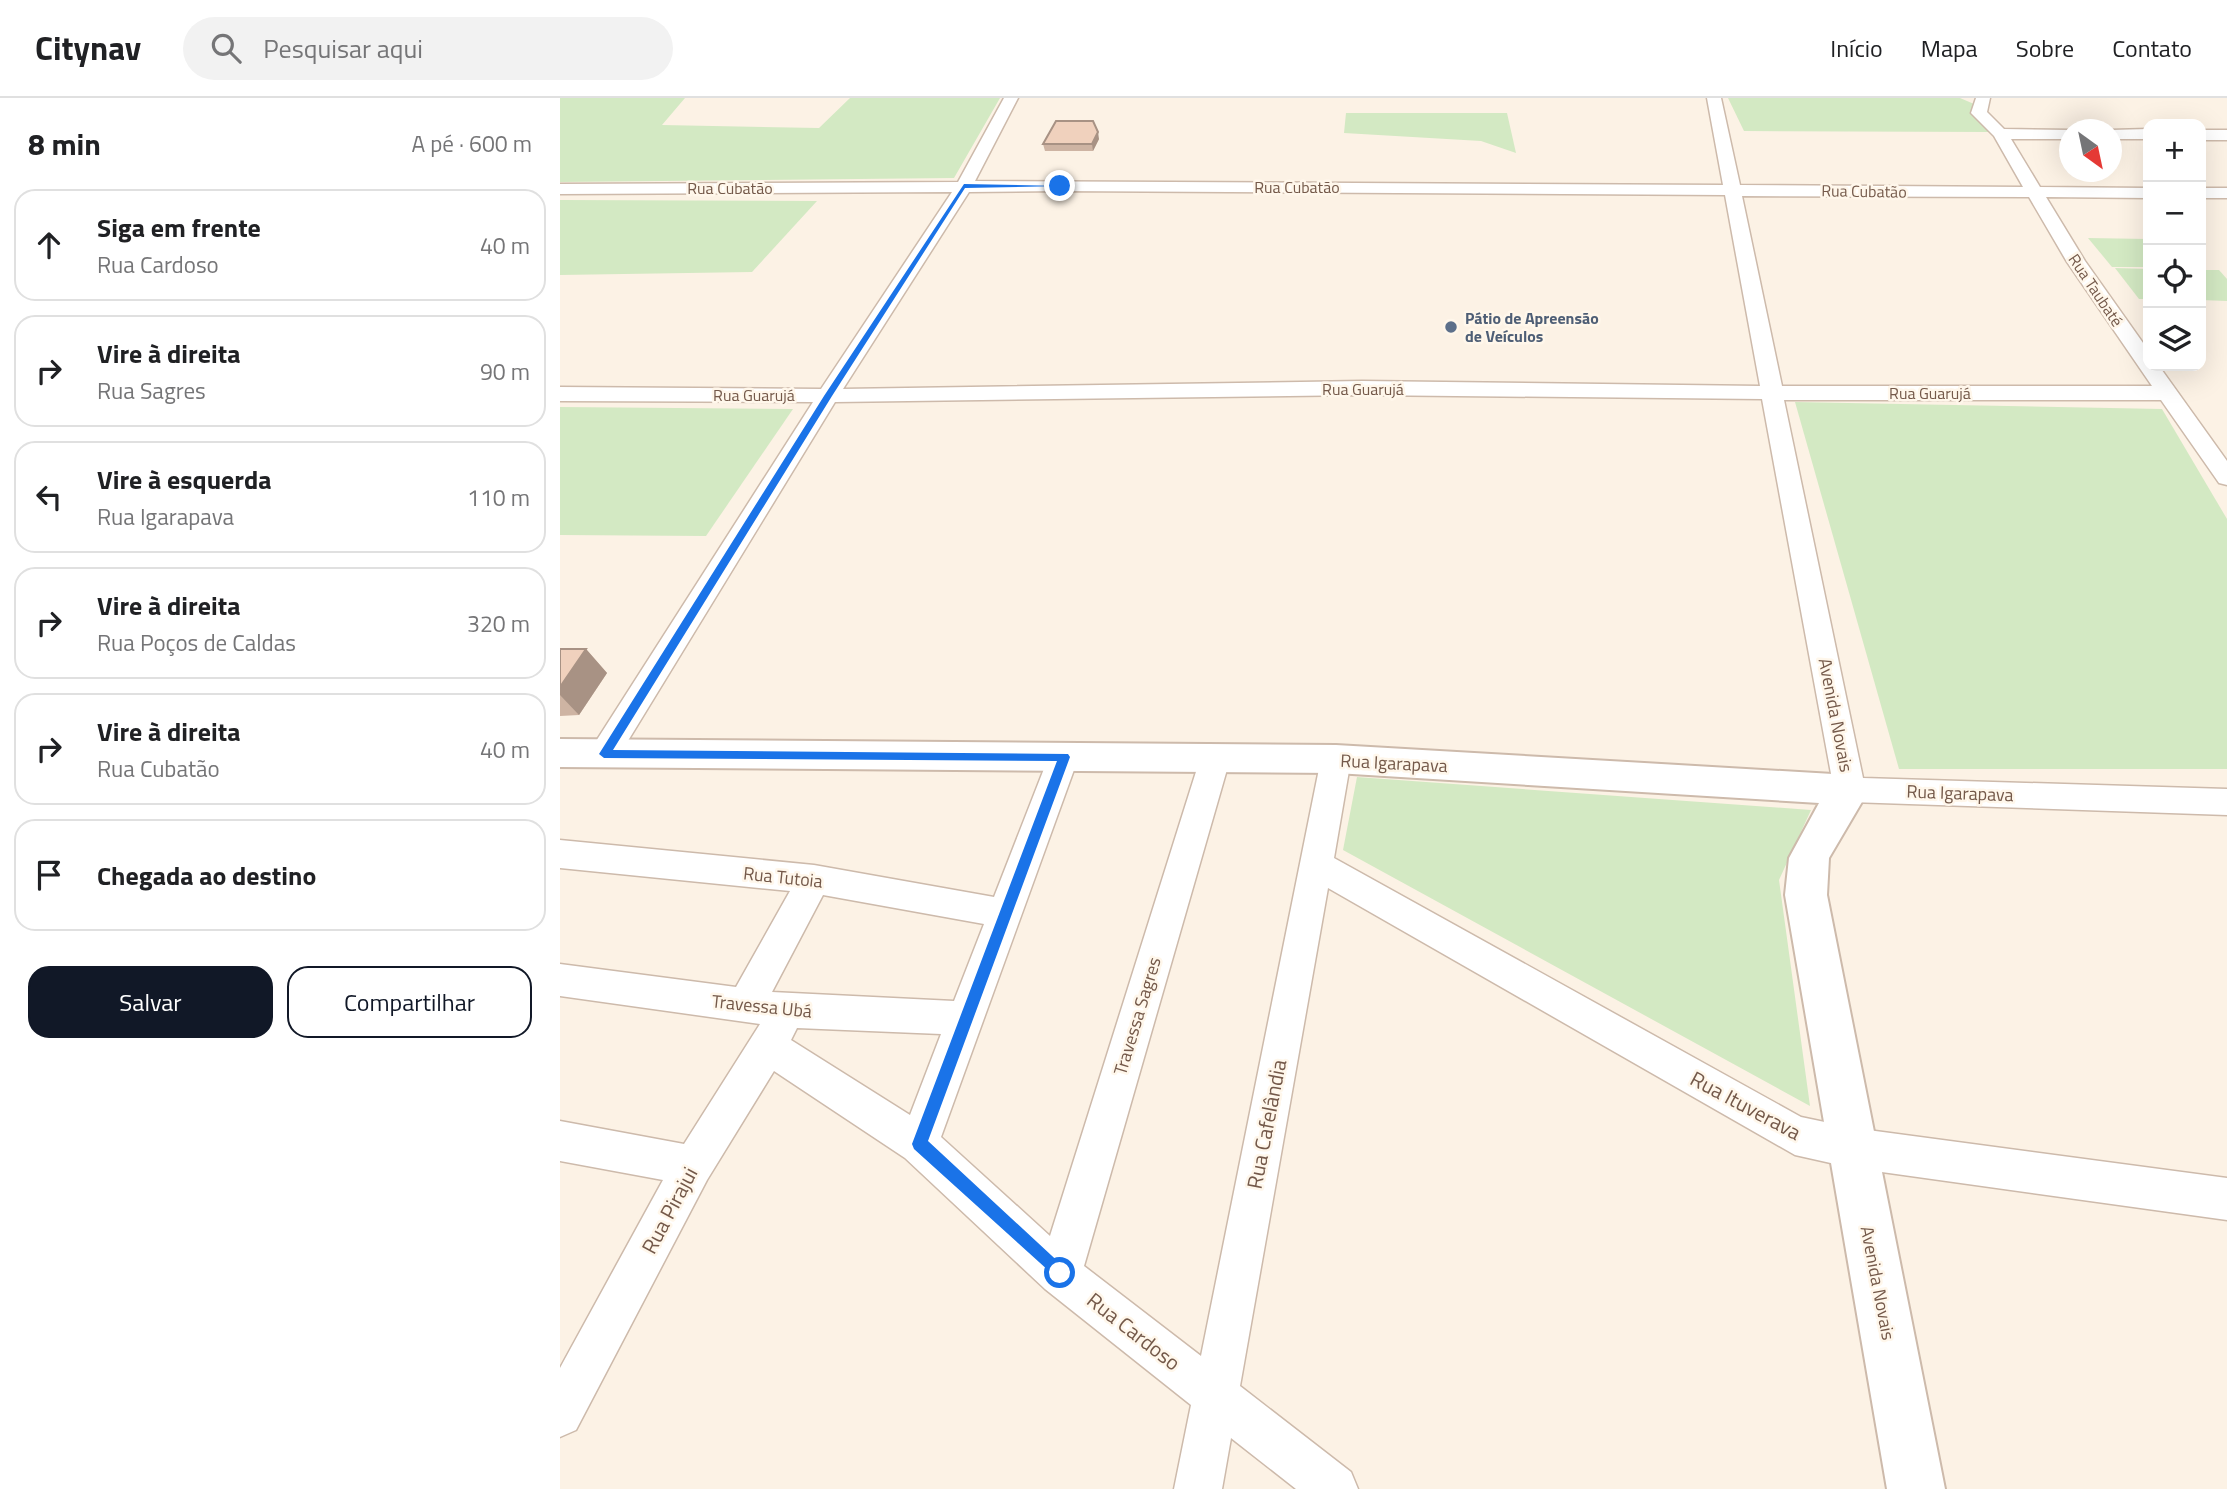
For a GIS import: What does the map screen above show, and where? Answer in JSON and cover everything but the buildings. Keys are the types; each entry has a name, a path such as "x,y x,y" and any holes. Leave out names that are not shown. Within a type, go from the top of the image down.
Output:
{"street":[{"path":"604,754 828,396 964,186 1010,98"},
{"name":"Avenida Novais","path":"1714,98 1850,790 1827,823 1809,858 1806,895 1916,1489"},
{"name":"Rua Taubaté","path":"1983,98 1979,113 2000,134 2076,262 2227,478"},
{"path":"2000,134 2059,134"},
{"path":"2122,134 2143,134"},
{"path":"2206,135 2227,135"},
{"name":"Rua Cubatão","path":"560,189 964,186 2143,193"},
{"path":"2206,193 2227,193"},
{"name":"Rua Guarujá","path":"560,394 828,396 1362,388 1772,393 2166,393"},
{"name":"Rua Igarapava","path":"560,753 1336,759 1850,790 2227,802"},
{"path":"919,1144 1064,757"},
{"name":"Travessa Sagres","path":"1060,1273 1215,759"},
{"name":"Rua Cafelândia","path":"1198,1489 1336,759"},
{"name":"Rua Tutoia","path":"560,854 814,879 1004,912"},
{"name":"Rua Ituverava","path":"1315,864 1795,1135 1853,1149 2227,1199"},
{"path":"746,1005 814,879"},
{"name":"Travessa Ubá","path":"564,987 746,1005 777,1028 966,1018"},
{"name":"Rua Cardoso","path":"777,1028 919,1144 1060,1273 1334,1489"},
{"name":"Rua Pirajui","path":"560,1414 693,1166 777,1028"},
{"path":"560,1141 693,1166"}],"green space":[{"path":"560,98 685,98 662,125 819,128 850,98 1000,98 954,178 560,182"},
{"path":"1728,98 1960,98 1974,104 1989,132 1744,131"},
{"path":"1346,113 1507,113 1516,153 1481,141 1344,133"},
{"path":"560,200 817,201 752,272 560,275"},
{"path":"2088,238 2143,239 2143,267 2112,267"},
{"path":"2115,268 2143,269 2143,299 2139,299"},
{"path":"2206,270 2219,270 2227,279 2227,301 2206,300"},
{"path":"1795,402 2162,409 2227,519 2227,769 1899,769"},
{"path":"560,407 793,409 706,536 560,535"},
{"path":"1357,777 1811,810 1779,880 1810,1106 1343,850"}],"place":[{"name":"Pátio de Apreensão de Veículos","path":"1451,327"}],"route":[{"path":"1060,186 964,186 828,396 604,754 1064,757 919,1144 1060,1273"}]}
